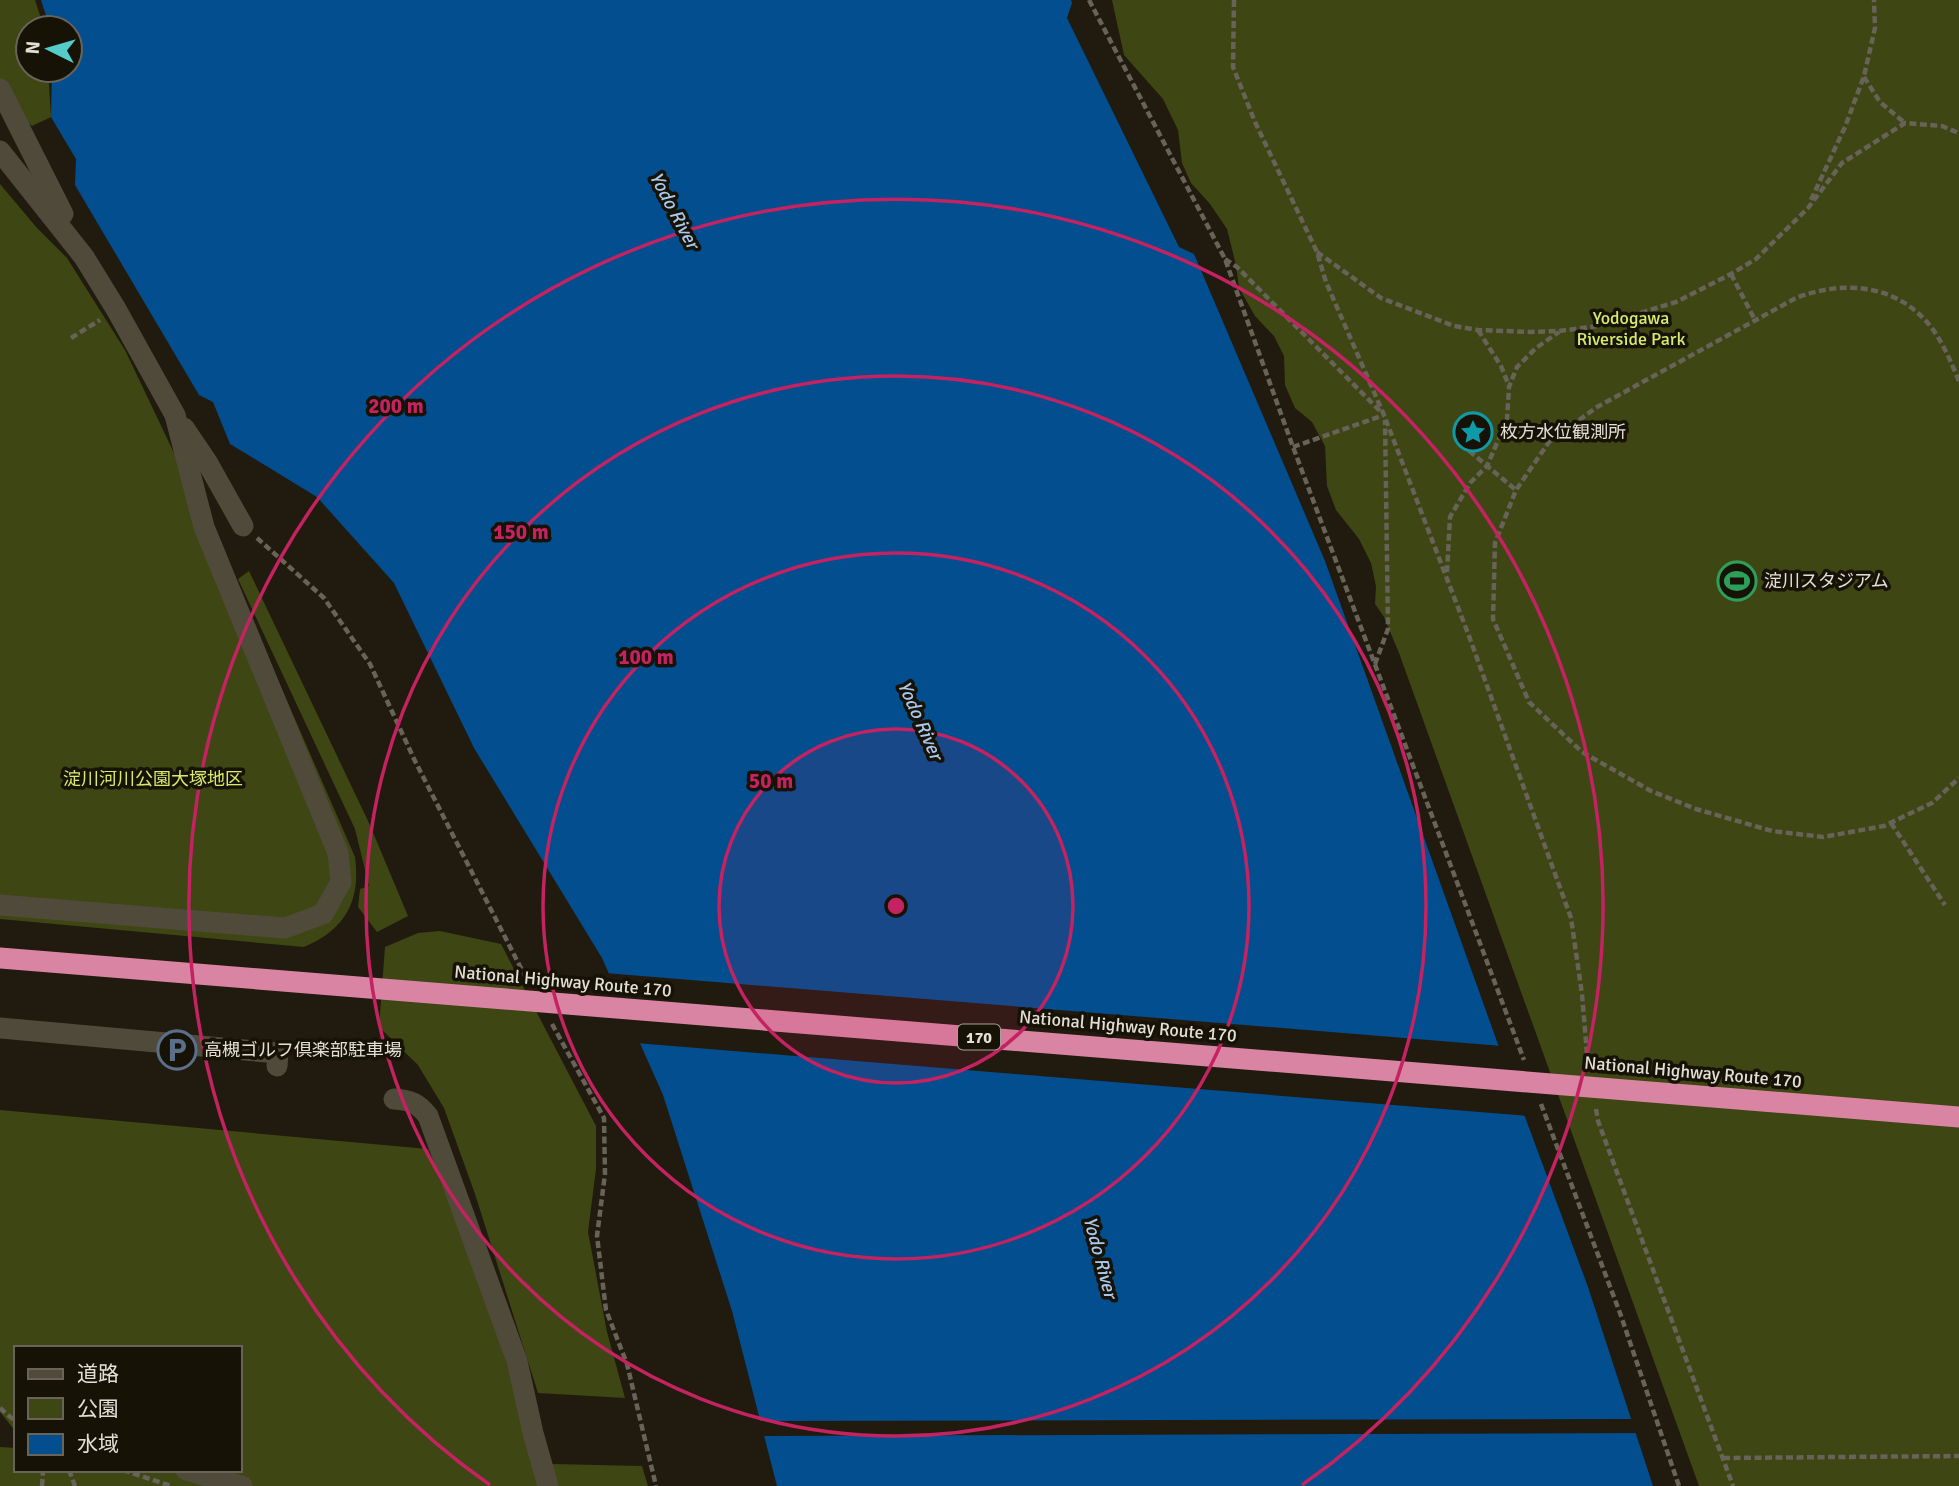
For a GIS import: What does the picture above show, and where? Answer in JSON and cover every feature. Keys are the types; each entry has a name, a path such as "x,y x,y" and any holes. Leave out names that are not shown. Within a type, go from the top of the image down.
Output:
{"highway":[{"name":"National Highway Route 170","path":"0,958 1959,1117"}],"lane":[{"path":"0,89 84,257 243,526"},
{"path":"0,150 84,257"},
{"path":"0,905 285,928 323,914 341,882 338,853 204,527 175,415"},
{"path":"0,1028 278,1053 276,1066"},
{"path":"394,1099 409,1100 420,1106 428,1116 517,1361 548,1486"},
{"path":"193,1472 242,1486"}],"path":[{"path":"1089,0 1224,259 1527,1067"},
{"path":"1234,0 1233,67 1255,122 1317,252 1326,282 1384,415 1571,918 1590,1074"},
{"path":"1808,208 1845,127 1864,76 1875,28 1874,0"},
{"path":"1864,76 1880,102 1905,123 1942,126 1959,133"},
{"path":"1317,252 1381,298 1454,326 1478,330 1559,331 1598,326 1676,302 1756,259 1808,208 1842,163 1905,123"},
{"path":"1224,259 1237,267 1384,415 1388,629 1375,665"},
{"path":"1731,274 1755,320"},
{"path":"1959,381 1942,343 1925,319 1894,297 1856,286 1819,289 1796,298 1597,407 1549,442 1516,490 1495,543 1493,619 1529,702 1582,752 1651,791 1696,809 1772,831 1823,837 1884,826 1932,803 1959,778"},
{"path":"71,338 116,309"},
{"path":"1478,330 1501,366 1509,387"},
{"path":"1446,576 1450,517 1470,483 1487,466 1507,420 1509,387 1517,367 1559,331"},
{"path":"1293,447 1384,415"},
{"path":"1461,444 1516,490"},
{"path":"1891,822 1945,905"},
{"path":"1536,1093 1620,1313 1679,1486"},
{"path":"1594,1098 1598,1121 1733,1486"},
{"path":"0,1408 14,1420"},
{"path":"1723,1458 1959,1456"},
{"path":"129,1472 172,1486"}],"green space":[{"path":"0,0 35,0 40,14 14,14 14,84 49,84 51,117 32,126 0,101"},
{"name":"Yodogawa Riverside Park","path":"1112,0 1959,0 1959,1486 1699,1486 1399,653 1384,617 1375,604 1376,586 1371,563 1359,539 1336,510 1327,486 1325,446 1312,422 1295,408 1285,385 1284,356 1274,336 1255,316 1239,288 1227,229 1191,183 1182,163 1178,130 1163,99 1124,55"},
{"name":"淀川河川公園大塚地区","path":"0,184 37,228 67,258 125,350 234,579 355,857 355,887 347,912 330,932 304,947 0,919"},
{"path":"249,571 369,823 408,916 377,932 358,907 360,889 369,886 355,829 238,579"},
{"path":"440,931 501,944 596,1126 596,1169 588,1232 607,1332 625,1398 538,1393 475,1194 444,1108 418,1065 379,1027 385,947 418,933"},
{"path":"0,1110 428,1149 489,1304 543,1486 0,1486 0,1447 14,1448 14,1472 242,1472 242,1346 14,1346 14,1430 0,1412"},
{"path":"552,1464 642,1466 648,1486 557,1486"}],"water":[{"name":"Yodo River","path":"41,0 1071,0 1067,18 1179,247 1194,254 1325,561 1588,1287 1653,1486 777,1486 732,1311 663,1095 602,958 474,748 394,583 317,497 230,444 213,402 199,395 75,185 76,159 51,117 52,84 84,84 84,14 46,14"}],"pier":[{"path":"605,973 1502,1046 1528,1116 636,1043"},
{"path":"1635,1419 1639,1433 761,1436 757,1421"}],"place":[{"name":"枚方水位観測所","path":"1473,432"},
{"name":"淀川スタジアム","path":"1737,581"},
{"name":"高槻ゴルフ倶楽部駐車場","path":"177,1050"}]}
